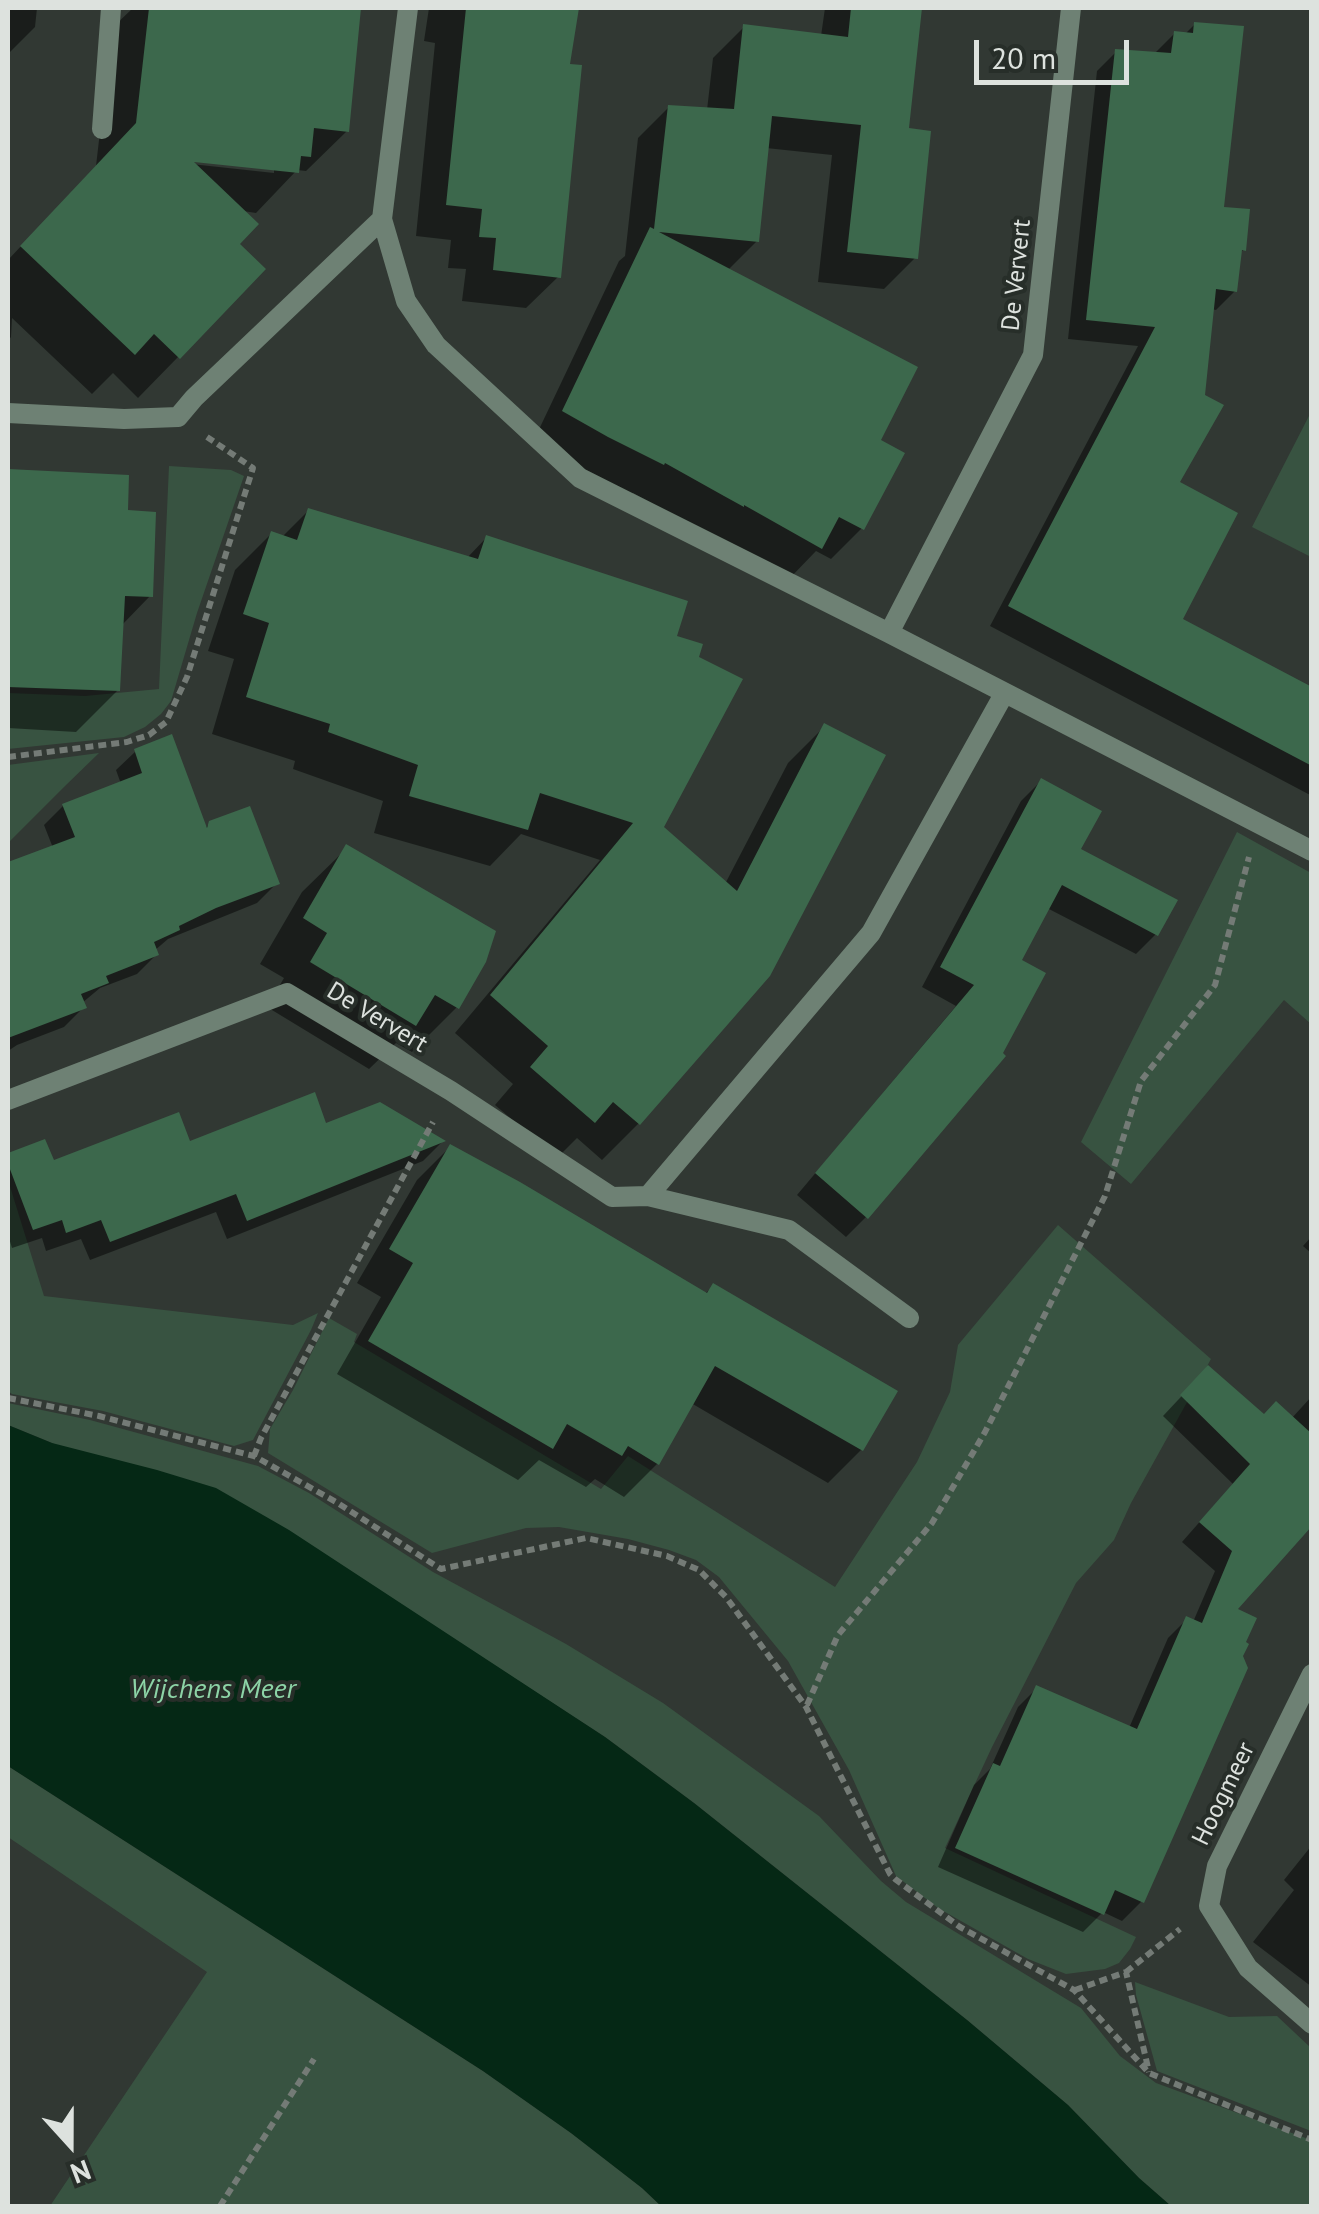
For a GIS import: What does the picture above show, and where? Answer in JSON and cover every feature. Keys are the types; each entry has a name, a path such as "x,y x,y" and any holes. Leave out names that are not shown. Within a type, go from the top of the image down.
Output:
{"street":[{"path":"102,129 111,8"},
{"path":"408,8 382,219 406,301 436,345 580,478 1312,852"},
{"name":"De Ververt","path":"889,633 1033,355 1071,8"},
{"path":"8,413 124,419 178,417 382,219"},
{"path":"648,1196 871,933 1004,694"},
{"name":"De Ververt","path":"8,1100 286,994 451,1090 612,1196 648,1196 789,1230 909,1318"},
{"name":"Hoogmeer","path":"1209,1906 1216,1866 1312,1674"},
{"path":"1209,1906 1248,1968 1312,2024"}],"path":[{"path":"8,758 127,742 149,735 166,722 187,677 253,468 178,417"},
{"path":"806,1706 838,1635 932,1523 985,1432 1106,1196 1141,1081 1215,985 1258,822"},
{"path":"254,1456 451,1090"},
{"path":"8,1398 99,1416 254,1456 336,1502 441,1569 586,1538 668,1556 699,1570 726,1597 806,1706 890,1874 960,1927 1074,1990 1149,2073 1312,2140"},
{"path":"1074,1990 1126,1972 1209,1906"},
{"path":"1126,1972 1149,2073"},
{"path":"220,2206 314,2059"}],"shaded area":[{"path":"1311,412 1311,557 1252,527"},
{"path":"169,466 231,470 244,476 171,701 145,727 124,737 8,749 8,693 85,696 159,689"},
{"path":"99,753 64,787 8,843 8,765"},
{"path":"1237,832 1311,873 1311,1024 1284,1000 1131,1184 1081,1142"},
{"path":"8,1180 44,1296 293,1325 318,1313 253,1440 234,1446 103,1411 8,1391"},
{"path":"1058,1225 1211,1359 1114,1540 1076,1583 945,1848 1136,1937 1119,1963 1105,1969 1066,1974 1028,1959 938,1908 896,1876 849,1770 788,1661 719,1577 696,1560 628,1539 559,1527 526,1528 432,1553 268,1453 270,1429 329,1318 357,1334 354,1342 601,1489 628,1456 835,1587 917,1462 950,1392 958,1345"},
{"path":"8,1403 90,1420 258,1466 309,1493 433,1572 566,1644 663,1703 819,1816 906,1902 1081,2008 1120,2056 1156,2083 1311,2140 1311,2206 1171,2206 1068,2105 967,2020 605,1737 447,1635 8,1425"},
{"path":"8,1766 483,2071 571,2133 661,2206 50,2206 207,1972 8,1837"},
{"path":"1135,1982 1229,2017 1277,2016 1311,2048 1311,2131 1157,2071"}],"water":[{"name":"Wijchens Meer","path":"8,1425 52,1443 216,1488 289,1530 605,1737 967,2020 1068,2105 1171,2206 661,2206 571,2133 483,2071 8,1766"}],"building":[{"path":"149,8 361,8 349,132 314,128 311,157 301,156 299,173 194,162 259,224 240,244 266,269 180,359 154,334 135,355 20,246 136,123"},
{"path":"466,8 579,8 570,64 582,65 561,278 493,270 496,238 479,237 482,209 446,205"},
{"path":"851,8 922,8 909,128 931,131 918,259 847,252 861,125 772,116 759,242 659,232 918,367 881,440 905,453 864,530 839,517 822,549 562,411 650,227 654,229 668,105 734,109 743,24 848,37"},
{"path":"1194,22 1244,26 1224,207 1250,209 1237,292 1216,289 1205,395 1224,405 1180,482 1238,513 1183,619 1312,687 1312,766 1008,606 1155,327 1086,320 1115,49 1171,53 1174,31 1193,33"},
{"path":"8,469 129,475 128,510 156,512 153,597 125,596 120,691 8,687"},
{"path":"308,508 478,559 486,535 688,601 677,636 703,644 699,657 743,679 664,827 737,891 824,723 886,755 770,976 640,1125 613,1102 595,1123 530,1067 548,1046 490,995 633,823 540,793 528,830 409,796 418,765 328,732 330,724 246,697 269,623 243,614 271,531 297,540"},
{"path":"172,734 207,828 209,821 250,806 280,884 179,926 180,930 154,942 159,955 106,976 109,983 81,994 87,1008 8,1038 8,862 75,837 62,804 142,773 134,749"},
{"path":"1041,778 1102,811 1081,849 1178,900 1158,936 1062,885 1022,960 1046,973 1003,1053 1006,1056 868,1219 815,1173 974,985 940,967"},
{"path":"346,844 496,931 486,962 459,1009 435,995 416,1026 310,962 327,933 303,918"},
{"path":"315,1092 326,1123 380,1102 446,1141 247,1221 236,1194 110,1242 101,1220 66,1233 62,1220 33,1230 8,1164 8,1153 45,1139 54,1160 179,1112 190,1141"},
{"path":"450,1144 707,1293 713,1283 898,1391 863,1451 715,1366 659,1465 628,1446 622,1456 567,1424 553,1449 368,1341 413,1263 389,1249"},
{"path":"1208,1365 1264,1414 1276,1401 1312,1434 1312,1526 1238,1609 1257,1618 1243,1656 1248,1668 1144,1903 1115,1890 1104,1915 955,1848 993,1763 1000,1766 1036,1685 1137,1729 1186,1616 1202,1623 1232,1551 1199,1522 1250,1464 1180,1395"}]}
